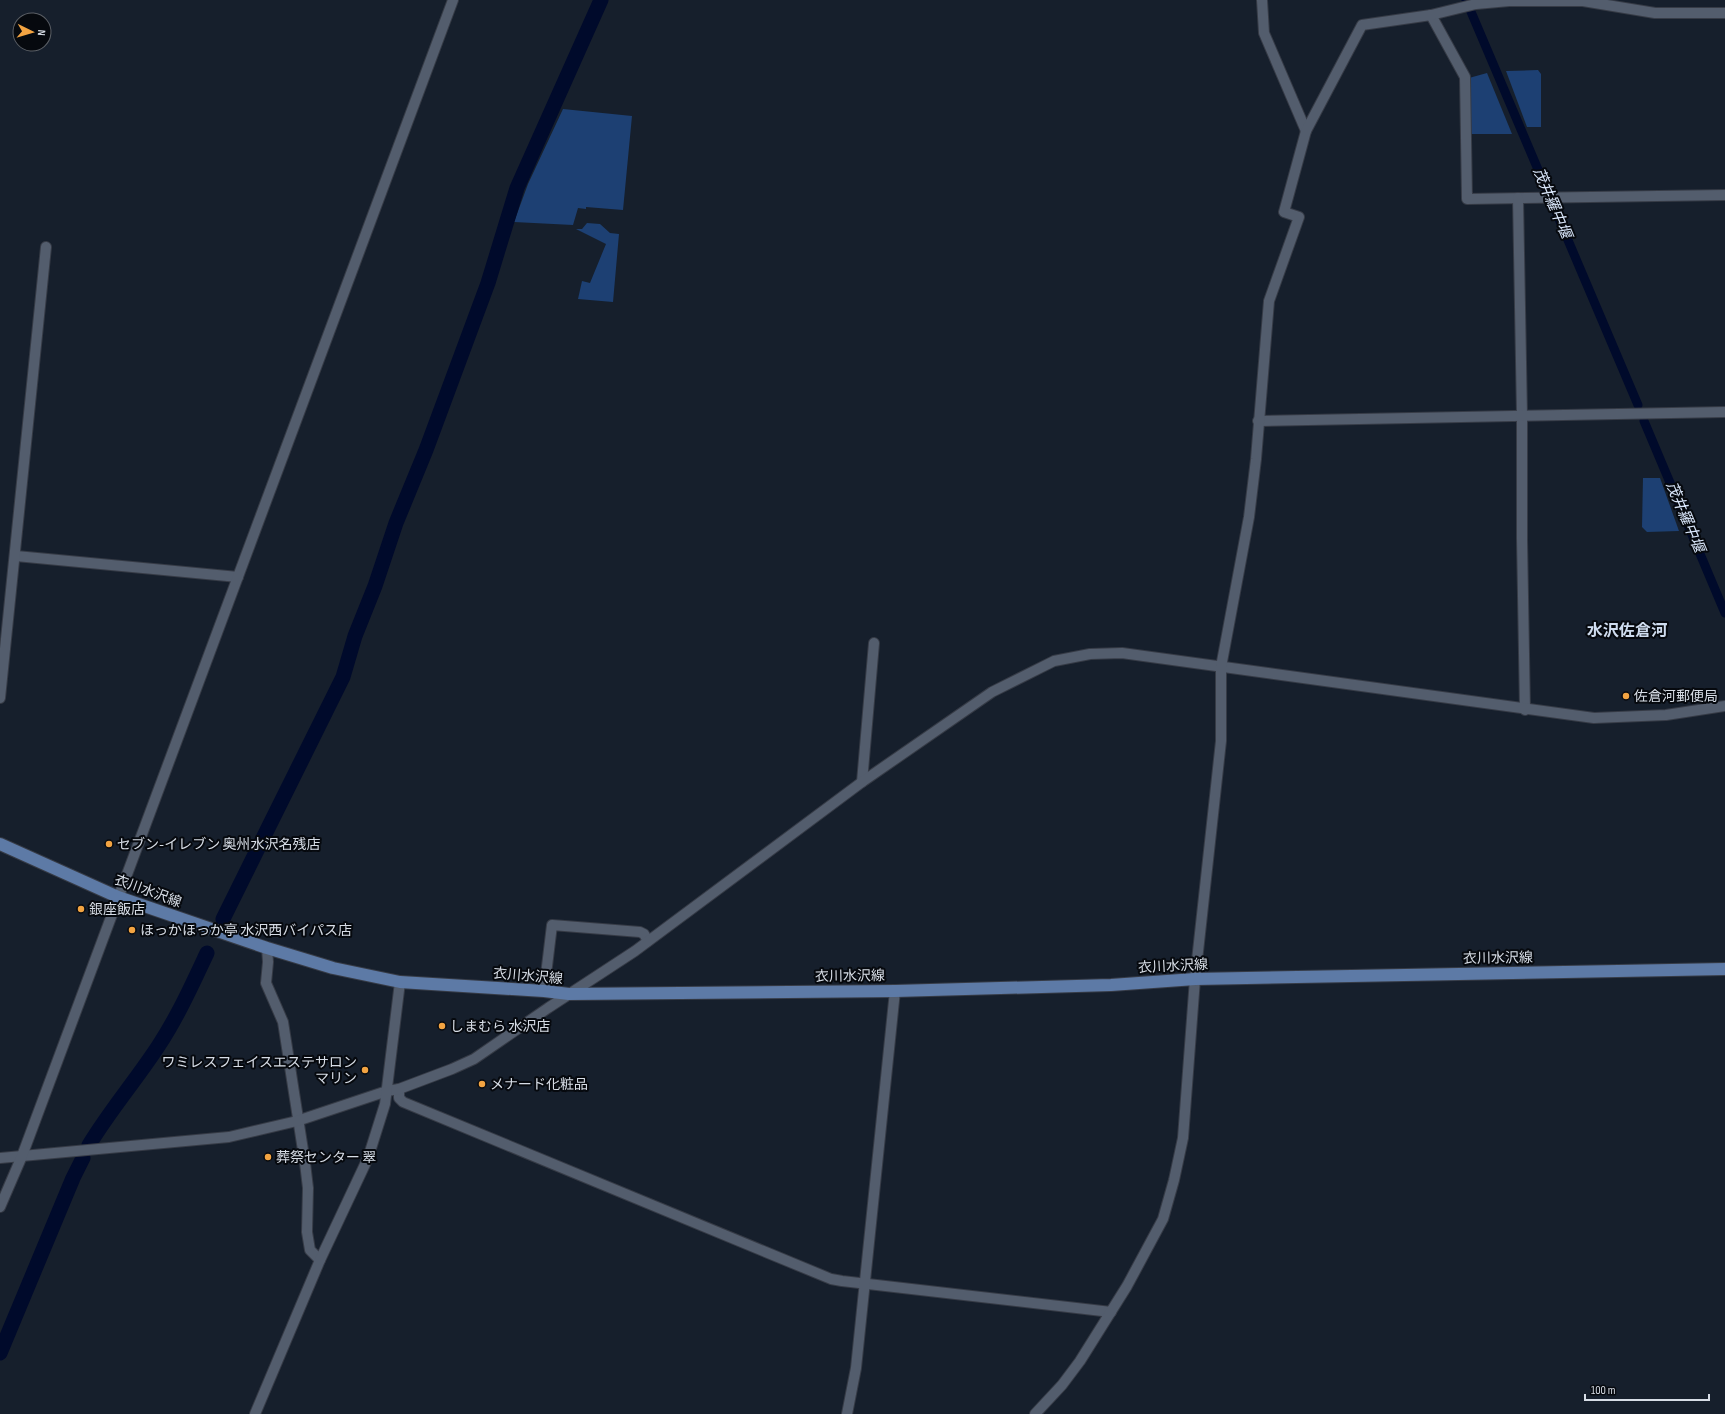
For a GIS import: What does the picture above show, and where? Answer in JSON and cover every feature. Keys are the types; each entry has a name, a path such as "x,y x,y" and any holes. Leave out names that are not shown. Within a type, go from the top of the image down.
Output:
{"main road":[{"name":"衣川水沢線","path":"0,844 118,898 267,948 333,968 400,982 570,994 895,991 1111,985 1196,979 1725,969"}],"street":[{"path":"0,1207 22,1156 453,0"},
{"path":"1262,0 1264,33 1306,131"},
{"path":"1035,1414 1062,1385 1080,1361 1127,1286 1163,1219 1174,1180 1183,1138 1196,979 1221,741 1221,667 1249,517 1256,459 1269,301 1299,217 1284,212 1306,131 1362,25 1431,15 1468,6 1509,1 1583,1 1655,13 1725,13"},
{"path":"1431,15 1465,77 1467,199 1725,194"},
{"path":"1518,198 1525,710"},
{"path":"0,698 16,556 46,247"},
{"path":"1258,421 1725,412"},
{"path":"16,556 238,577"},
{"path":"862,782 874,643"},
{"path":"0,1158 230,1137 297,1121 387,1091 399,1089 474,1059 648,941 862,782 992,692 1054,660 1090,654 1122,653 1525,710 1594,718 1666,715 1725,706"},
{"path":"544,991 552,925 640,932 644,934 648,941"},
{"path":"267,948 268,962 266,983 283,1022 308,1188 307,1232 310,1250 320,1260"},
{"path":"255,1414 320,1260 368,1158 385,1104 400,982"},
{"path":"846,1414 856,1368 895,991"},
{"path":"399,1089 399,1098 403,1102 806,1270 842,1281 1110,1312"}],"shaded area":[{"path":"1538,70 1541,74 1541,127 1527,127 1506,71"},
{"path":"1487,73 1512,134 1470,134 1469,78"},
{"path":"563,109 632,116 623,210 586,207 586,209 578,208 573,225 514,222 528,184"},
{"path":"587,223 600,224 610,233 619,234 613,302 578,299 582,281 590,283 606,244 576,229 582,229"},
{"path":"1643,478 1660,478 1679,531 1647,532 1642,527"}],"waterway":[{"path":"223,919 343,677 355,636 375,586 396,523 426,450 488,283 517,188 601,0"},
{"name":"茂井羅中堰","path":"1466,0 1638,405"},
{"name":"茂井羅中堰","path":"1644,421 1725,613"},
{"path":"89,1145 106,1119 151,1058 166,1034 207,953"},
{"path":"0,1353 73,1178 83,1158"}],"place":[{"name":"佐倉河郵便局","path":"1626,696"},
{"name":"セブン-イレブン 奥州水沢名残店","path":"109,844"},
{"name":"銀座飯店","path":"81,909"},
{"name":"ほっかほっか亭 水沢西バイパス店","path":"132,930"},
{"name":"しまむら 水沢店","path":"442,1026"},
{"name":"ワミレスフェイスエステサロン マリン","path":"365,1070"},
{"name":"メナード化粧品","path":"482,1084"},
{"name":"葬祭センター 翠","path":"268,1157"}],"district":[{"name":"水沢佐倉河","path":"1627,631"}]}
